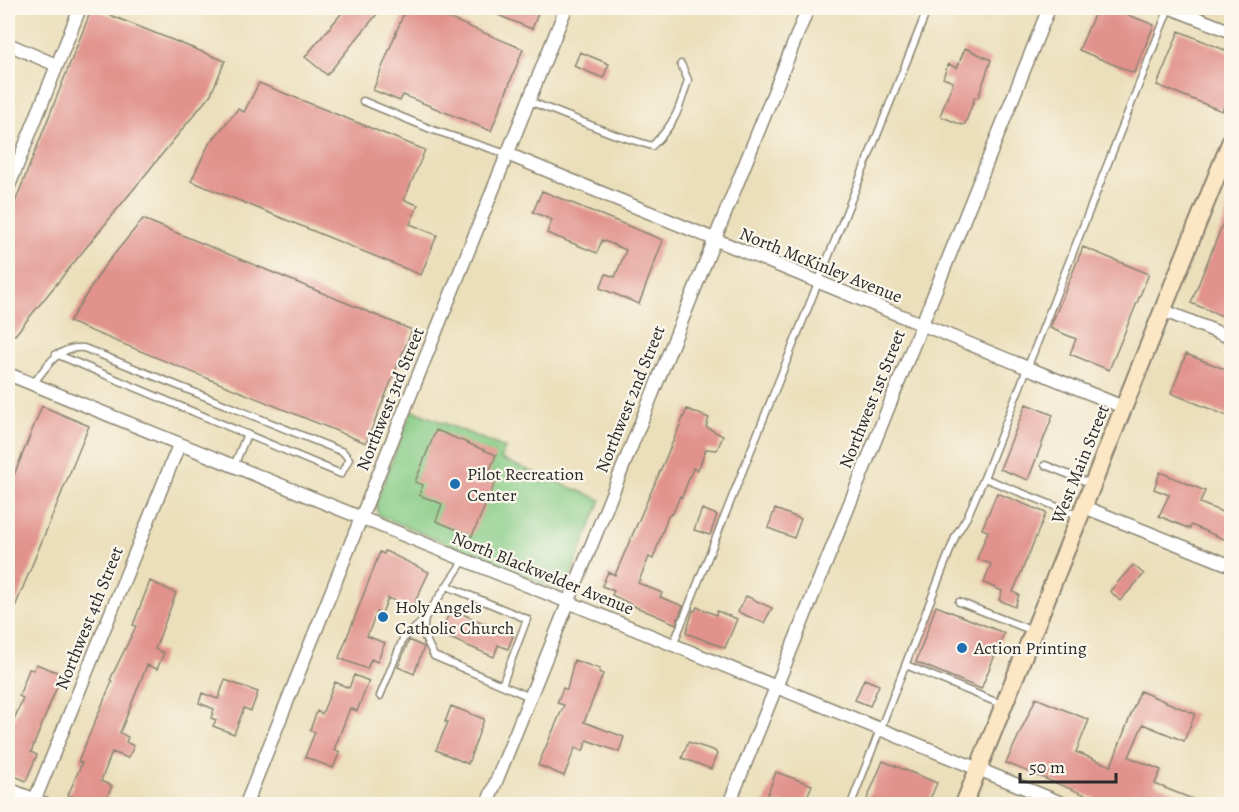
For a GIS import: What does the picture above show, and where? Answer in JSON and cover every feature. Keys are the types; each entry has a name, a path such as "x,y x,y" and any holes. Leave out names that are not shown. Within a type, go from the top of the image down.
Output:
{"main road":[{"name":"West Main Street","path":"964,804 1232,138"}],"street":[{"path":"8,188 80,8"},
{"name":"Northwest 3rd Street","path":"246,804 566,8"},
{"name":"Northwest 2nd Street","path":"487,804 808,8"},
{"name":"Northwest 1st Street","path":"729,804 1049,8"},
{"path":"1170,8 1232,32"},
{"path":"8,44 56,65"},
{"name":"North McKinley Avenue","path":"507,154 1025,369 1123,407"},
{"path":"1162,310 1232,338"},
{"name":"North Blackwelder Avenue","path":"8,374 1064,804"},
{"name":"Northwest 4th Street","path":"38,803 178,445"},
{"path":"1082,512 1232,566"},
{"path":"8,789 38,803"}],"lane":[{"path":"673,645 928,8"},
{"path":"851,804 956,535 968,517 984,478 1025,369 1170,8"},
{"path":"528,101 651,146 670,129 681,105 688,80 681,64"},
{"path":"363,101 433,130 507,154"},
{"path":"32,385 56,354 74,346 84,348 344,452 349,459 341,474 56,354"},
{"path":"234,466 247,434"},
{"path":"1045,465 1093,484"},
{"path":"984,478 1082,512"},
{"path":"380,696 403,639 425,618 465,560"},
{"path":"447,586 527,619 502,685"},
{"path":"959,602 1033,632"},
{"path":"425,618 423,633 434,656 530,697"},
{"path":"906,665 1004,705"}],"green space":[{"path":"412,410 505,448 501,459 601,500 565,589 560,591 378,515 376,502"}],"building":[{"path":"92,8 225,61 211,94 15,335 8,332 8,220"},
{"path":"346,8 382,8 327,75 305,57"},
{"path":"406,8 439,8 436,13 523,49 491,131 403,95 400,101 373,90"},
{"path":"481,8 540,8 532,29"},
{"path":"1097,8 1110,8 1154,25 1134,73 1079,50"},
{"path":"1179,31 1232,53 1232,88 1222,111 1157,85"},
{"path":"965,48 991,60 978,98 975,97 965,124 962,125 940,116 953,82 943,78 948,64 957,68"},
{"path":"580,52 609,64 603,78 574,66"},
{"path":"259,83 425,150 404,200 418,205 410,224 437,235 421,275 191,181 209,144 238,109 244,112"},
{"path":"542,191 663,240 639,304 600,288 606,274 615,277 626,250 602,240 597,253 547,233 552,220 533,212"},
{"path":"1232,203 1232,320 1191,303"},
{"path":"143,219 412,330 366,443 69,322 103,268"},
{"path":"1083,247 1149,274 1109,370 1070,354 1076,339 1050,328"},
{"path":"1186,354 1232,372 1232,418 1171,393"},
{"path":"1026,404 1053,415 1028,480 1000,469"},
{"path":"42,406 89,426 8,624 8,490"},
{"path":"687,409 709,418 706,427 723,436 717,450 706,449 698,470 693,468 682,497 680,496 673,513 668,516 653,559 649,557 638,583 662,593 660,597 683,606 676,624 612,595 614,591 602,586 608,572 615,575"},
{"name":"Pilot Recreation Center","path":"436,430 496,455 489,472 498,476 472,536 436,521 442,504 419,495 423,485 415,482"},
{"path":"1160,472 1205,491 1200,503 1232,516 1232,526 1226,540 1191,525 1190,529 1159,516 1169,495 1154,489"},
{"path":"997,493 1046,513 1013,592 1019,595 1015,607 999,600 1002,591 984,583 991,564 977,559 988,531 982,529"},
{"path":"702,509 717,515 710,535 694,530"},
{"path":"775,509 801,519 794,538 768,528"},
{"path":"385,551 429,572 412,608 388,598 382,613 377,612 367,636 385,643 377,662 371,659 367,669 339,658 380,552 384,554"},
{"path":"1133,565 1144,574 1120,601 1110,591"},
{"path":"150,581 176,593 155,649 164,653 157,669 147,665 120,733 128,737 126,742 134,746 128,758 112,752 101,781 112,786 104,804 92,804 68,795 82,763 78,762 112,681 110,680 136,626 133,625"},
{"path":"746,596 772,608 764,623 738,612"},
{"path":"936,606 1004,633 981,689 916,662"},
{"path":"697,607 716,615 717,611 737,619 725,648 686,633 693,610 695,611"},
{"path":"451,609 513,636 508,649 498,645 494,657 440,634"},
{"path":"409,640 424,647 414,674 398,667"},
{"path":"574,660 600,669 599,672 603,674 584,722 624,737 619,752 587,740 583,751 575,748 564,776 538,765 564,705 557,703 563,688 567,690"},
{"path":"36,664 62,674 31,752 37,755 26,781 8,773 8,734 23,698 19,696 29,669 34,670"},
{"path":"354,675 369,681 357,711 350,708 334,750 340,752 333,768 305,757 315,732 310,730 317,711 322,714 335,682 349,688"},
{"path":"864,679 879,685 870,706 855,700"},
{"path":"225,680 258,692 251,711 244,708 234,734 213,726 216,720 211,718 214,709 199,703 202,693 218,699"},
{"path":"1140,691 1195,714 1184,741 1143,724 1129,757 1161,770 1155,784 1205,804 1108,804 1006,763 1036,698 1089,720 1076,752 1111,766"},
{"path":"451,706 484,719 468,764 436,750 448,722 445,722"},
{"path":"688,742 715,751 717,754 711,769 682,758"},
{"path":"883,761 937,783 928,804 865,804"},
{"path":"776,772 812,785 804,804 764,804"}],"place":[{"name":"Pilot Recreation Center","path":"455,484"},
{"name":"Holy Angels Catholic Church","path":"383,617"},
{"name":"Action Printing","path":"962,648"}]}
